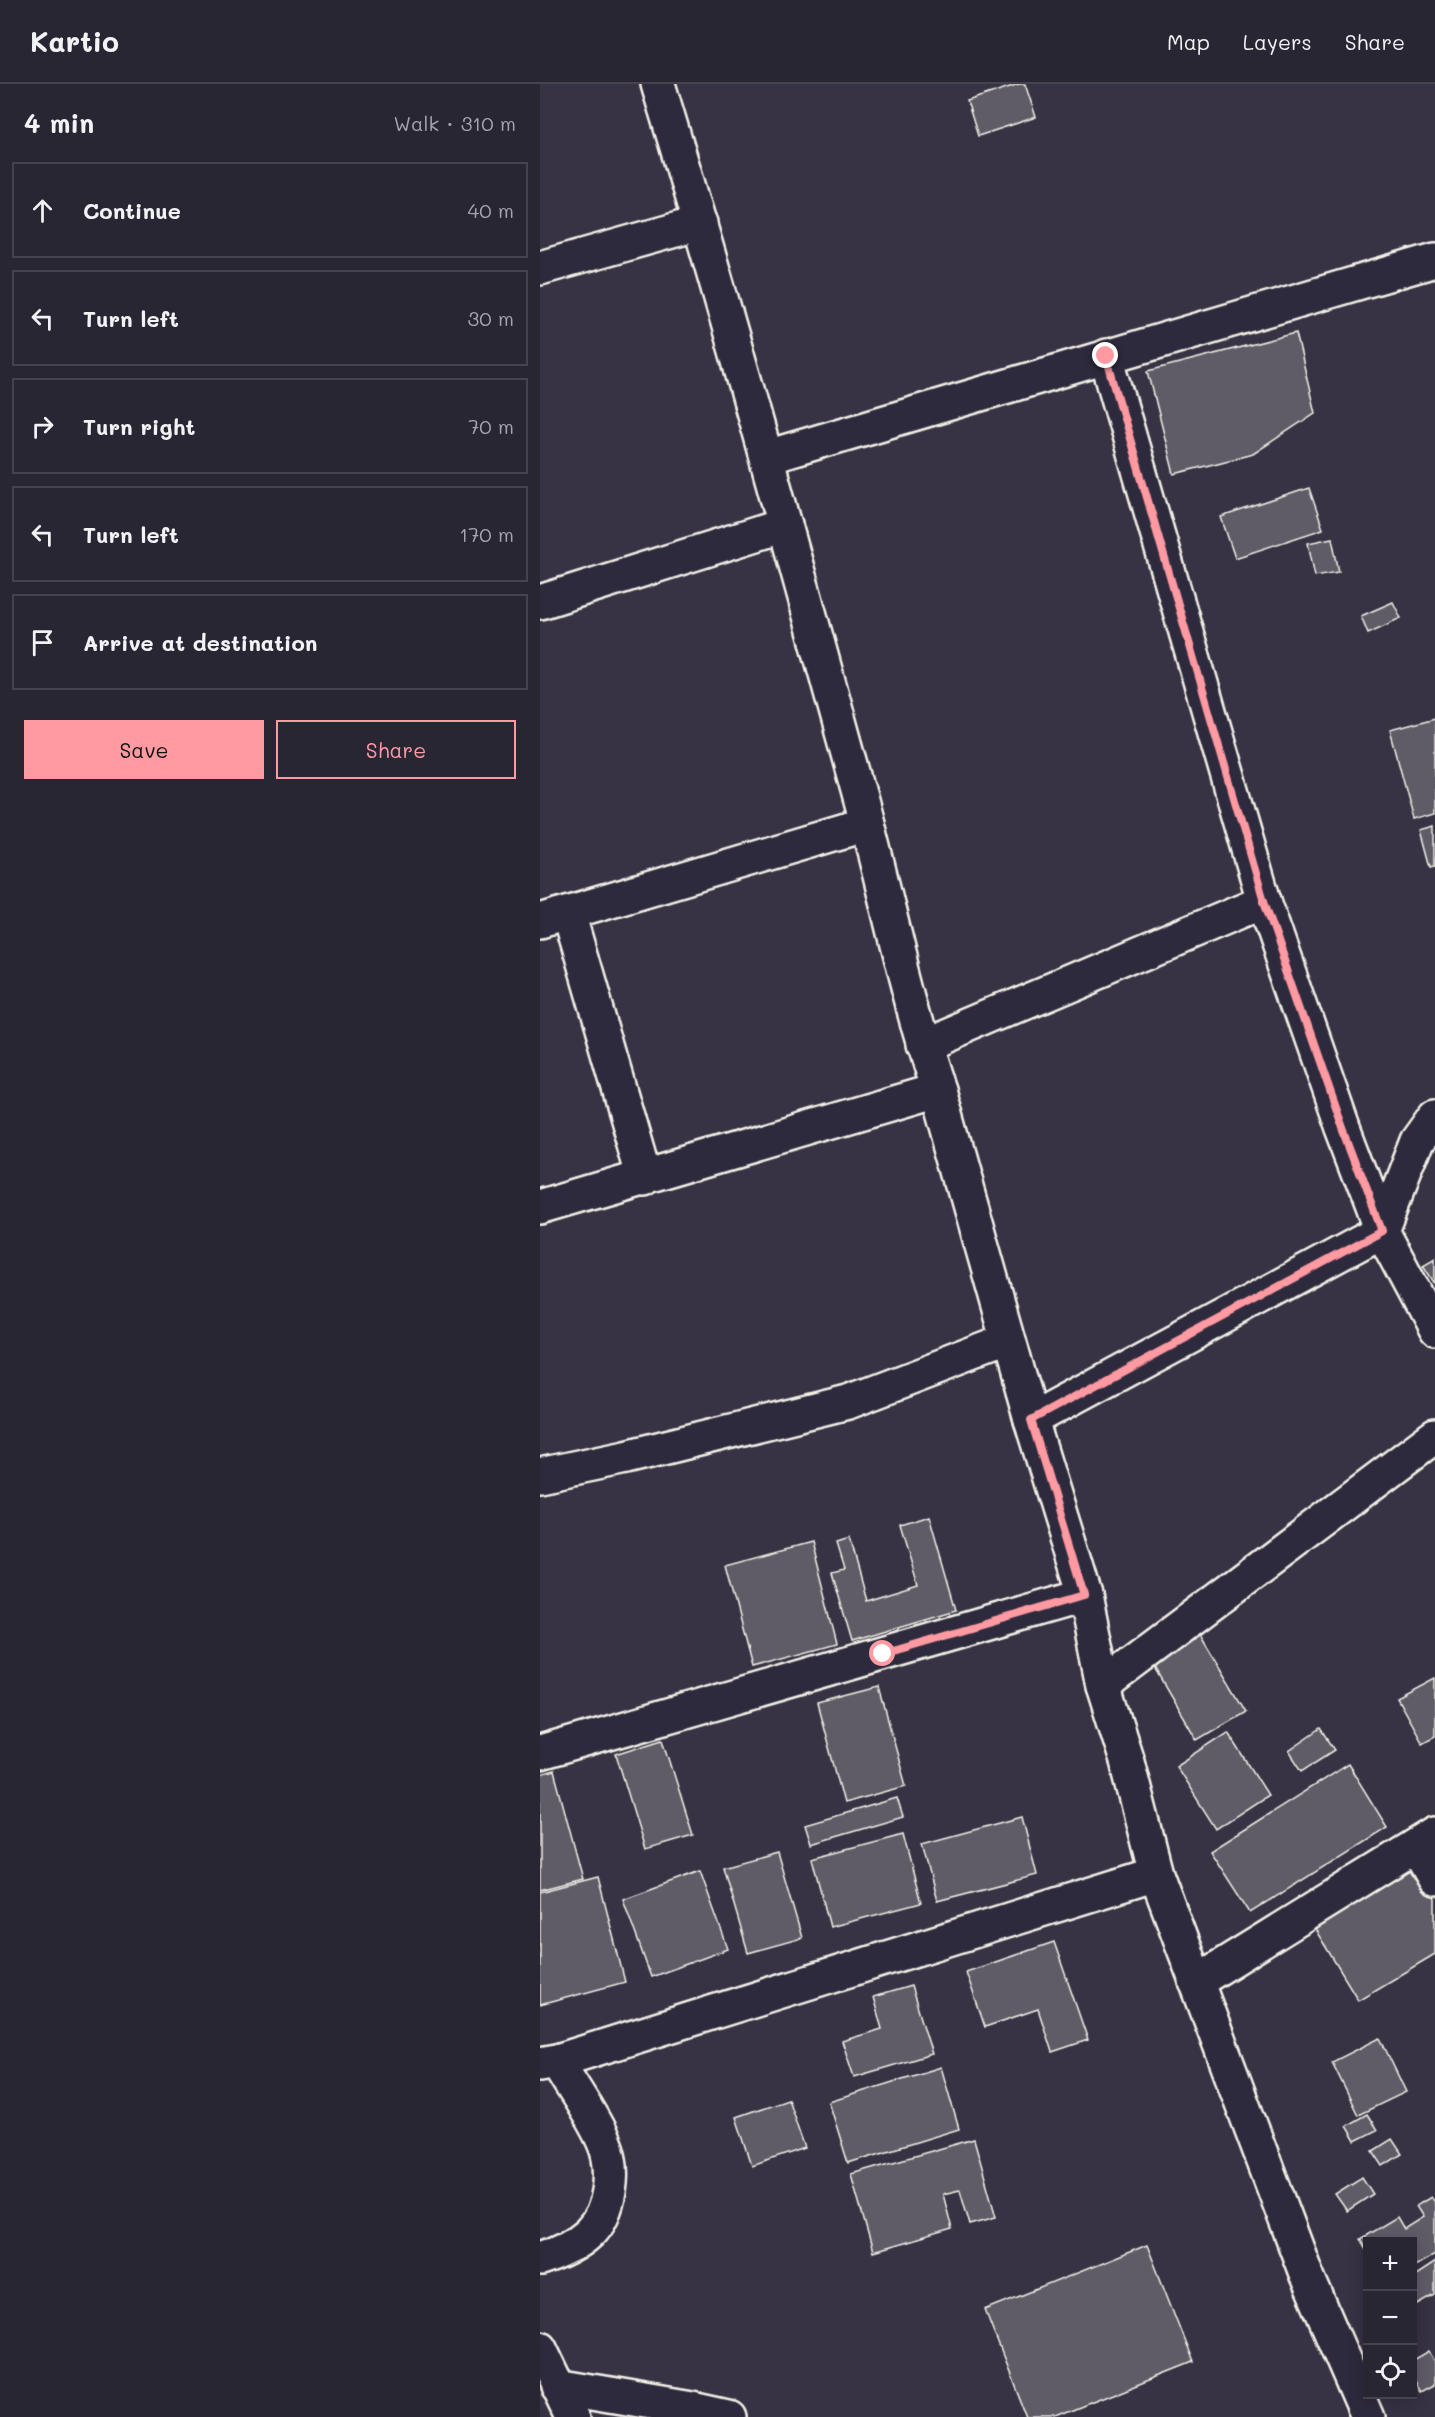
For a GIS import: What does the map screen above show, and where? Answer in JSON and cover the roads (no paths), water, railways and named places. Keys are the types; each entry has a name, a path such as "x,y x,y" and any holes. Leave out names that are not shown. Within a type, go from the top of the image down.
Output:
{"street":[{"path":"658,84 700,223 785,525 867,824 923,1045 1084,1595 1103,1685 1156,1874 1307,2276 1368,2417"},
{"path":"540,268 700,223"},
{"path":"766,457 1435,260"},
{"path":"1106,356 1264,901 1339,1117 1382,1231 1435,1331"},
{"path":"540,602 785,525"},
{"path":"645,1178 554,917 867,824"},
{"path":"923,1045 1264,901"},
{"path":"540,1207 938,1090"},
{"path":"1031,1420 1382,1231 1417,1142 1435,1116"},
{"path":"540,1475 626,1457 848,1402 1008,1341"},
{"path":"1103,1685 1435,1436"},
{"path":"540,1753 1084,1595"},
{"path":"1196,1982 1426,1840 1435,1879"},
{"path":"540,2259 555,2255 589,2232 606,2205 610,2175 604,2143 548,2063 1156,1874"},
{"path":"540,2348 573,2417"},
{"path":"557,2386 729,2417"}]}
